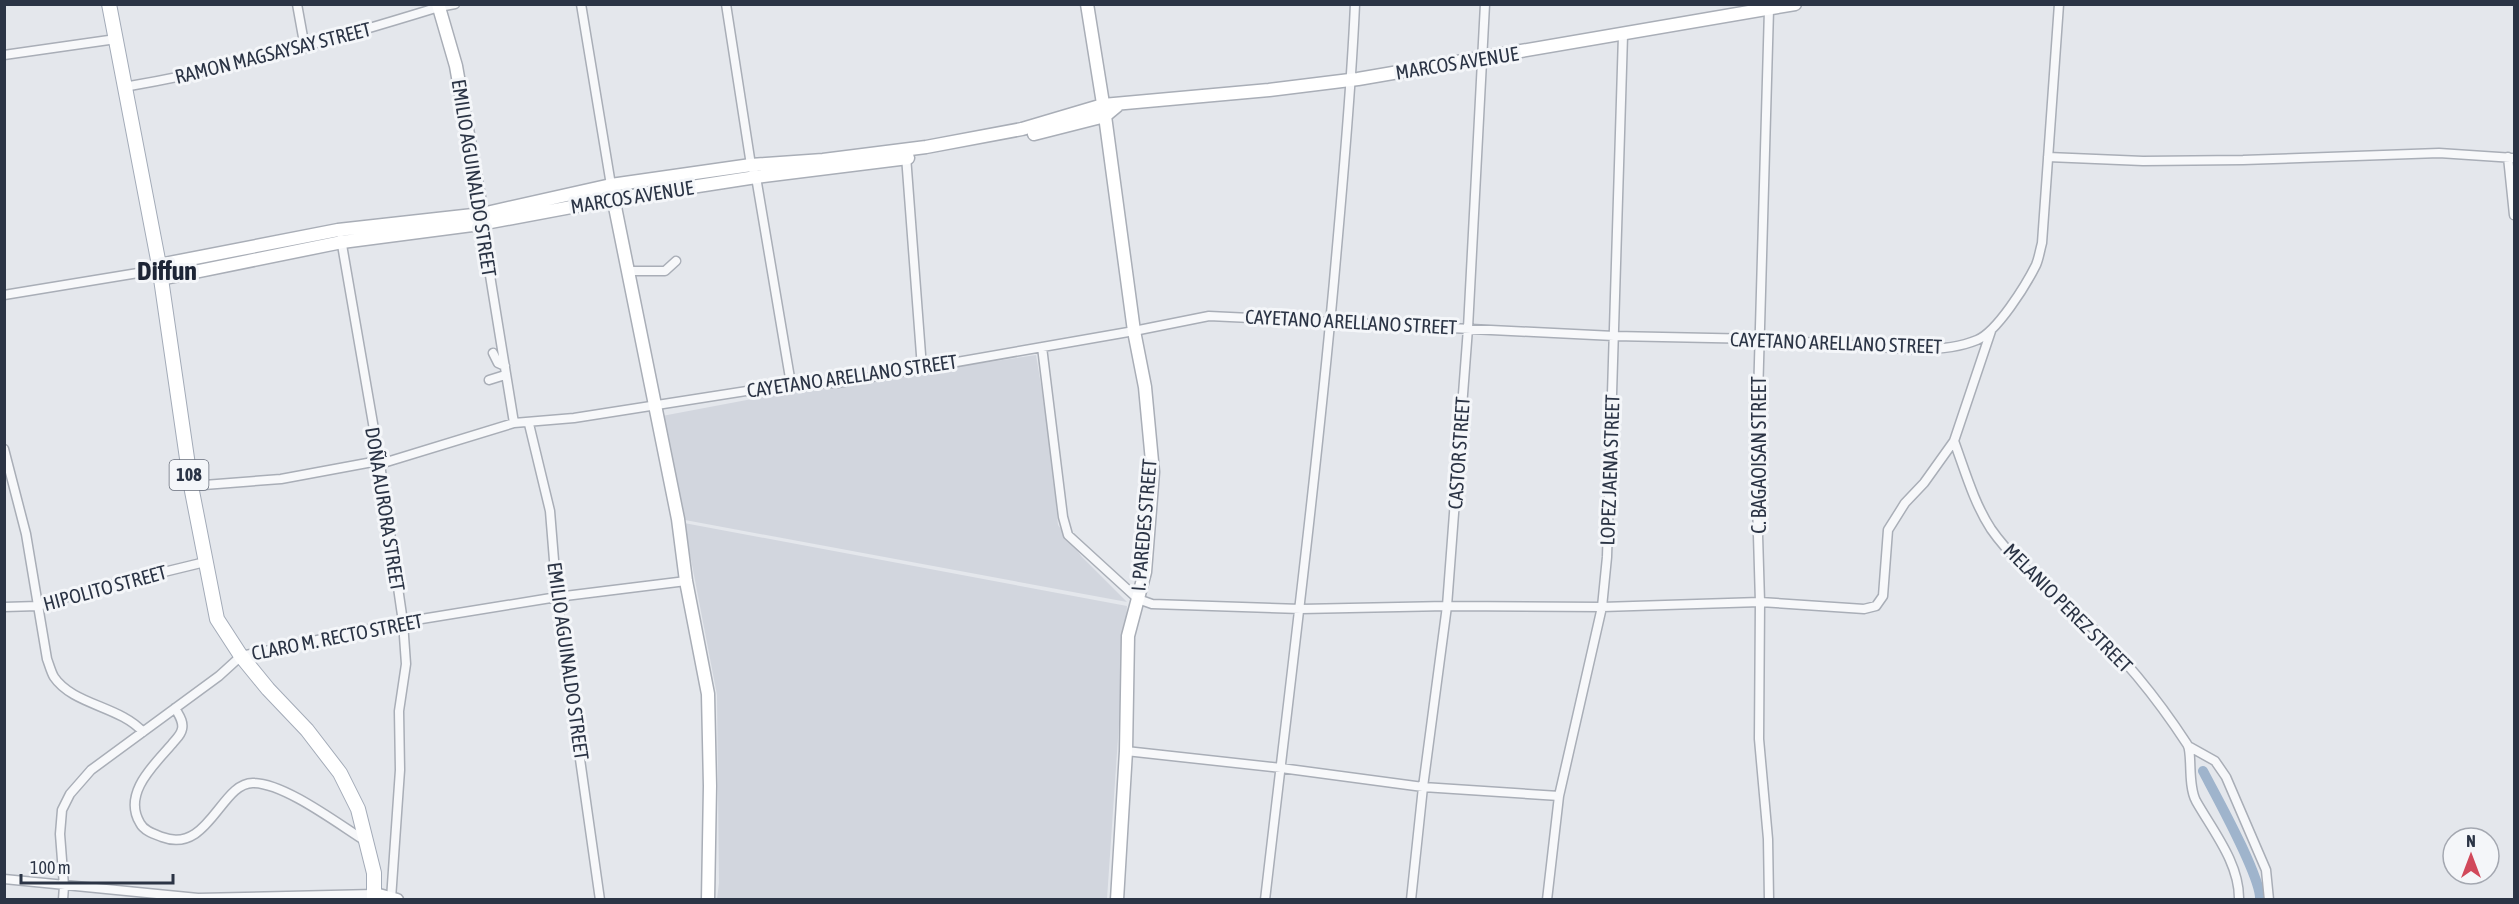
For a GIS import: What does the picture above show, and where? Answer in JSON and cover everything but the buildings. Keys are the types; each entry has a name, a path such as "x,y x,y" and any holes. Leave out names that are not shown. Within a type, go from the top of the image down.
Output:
{"main road":[{"name":"108","path":"109,4 159,272 191,486 217,619 241,656 268,689 307,730 340,773 358,809 374,873 374,897"},
{"name":"I. PAREDES STREET","path":"1087,4 1134,331 1145,387 1153,472 1144,572 1128,636 1126,751 1117,900"},
{"name":"MARCOS AVENUE","path":"159,272 481,219 906,154 1104,111 1117,106 1352,80 1795,4"},
{"name":"EMILIO AGUINALDO STREET","path":"438,6 456,66 481,219"},
{"name":"MARCOS AVENUE","path":"159,272 338,230 481,219 611,185 751,165 906,154"},
{"path":"611,185 678,519 686,581 708,694 710,821 708,900"},
{"path":"374,897 397,900"}],"street":[{"path":"297,4 305,48"},
{"name":"RAMON MAGSAYSAY STREET","path":"124,87 188,76 305,48 438,6 455,4"},
{"path":"581,4 611,185"},
{"path":"726,4 751,165 756,177 791,384"},
{"path":"1265,900 1301,609 1330,322 1352,80 1355,4"},
{"name":"CASTOR STREET","path":"1411,900 1423,787 1448,606 1468,328 1485,4"},
{"path":"1042,347 1063,517 1068,535 1138,599 1152,604 1301,609 1760,602 1864,609 1876,606 1883,596 1888,530 1905,503 1924,483 1954,441 1991,331 2026,282 2037,262 2042,243 2059,4"},
{"name":"C. BAGAOISAN STREET","path":"1769,9 1756,468 1760,602 1759,739 1769,900"},
{"name":"LOPEZ JAENA STREET","path":"1547,900 1559,796 1602,606 1607,557 1623,35"},
{"path":"4,55 116,39"},
{"path":"2048,157 2143,161 2439,153 2511,158 2514,215"},
{"path":"906,154 922,368"},
{"name":"EMILIO AGUINALDO STREET","path":"481,219 514,423"},
{"name":"DOÑA AURORA STREET","path":"338,230 342,242 379,463 403,622 406,664 399,711 400,770 391,899"},
{"path":"628,271 665,271 676,261"},
{"path":"144,272 159,272"},
{"name":"MARCOS AVENUE","path":"4,295 144,272 159,272"},
{"name":"CAYETANO ARELLANO STREET","path":"191,486 281,479 379,463 514,423 529,424 791,384 837,382 1209,316 1614,336 1760,339 1929,350 1978,340 1991,331"},
{"path":"489,380 505,370 493,353"},
{"name":"EMILIO AGUINALDO STREET","path":"529,424 550,511 557,597 600,900"},
{"name":"MELANIO PEREZ STREET","path":"1954,441 1975,498 1990,528 2008,551 2083,618 2143,682 2190,747"},
{"path":"4,449 26,534 47,659 54,677 69,690 126,716 143,732"},
{"name":"HIPOLITO STREET","path":"4,607 38,606 90,590 205,562"},
{"name":"CLARO M. RECTO STREET","path":"63,900 60,834 62,810 70,794 91,770 241,656 403,622 557,597 686,581"},
{"path":"175,708 182,720 181,733 144,777 135,800 135,812 140,824 151,833 167,839 181,838 196,833 212,819 235,788 244,783 254,783 288,793 367,842"},
{"path":"2239,900 2240,884 2234,868 2194,798 2189,768 2190,747 2215,761 2226,777 2266,870 2269,900"},
{"path":"1126,751 1423,787 1559,796"},
{"path":"4,879 198,899 374,897"}],"shaded area":[{"path":"1036,355 1051,445 1058,525 1082,557 1127,602 685,520 662,416 800,390"},
{"path":"684,523 1127,606 1107,899 717,899 719,883 717,695"}],"waterway":[{"path":"2203,771 2254,874 2260,900"}],"district":[{"name":"Diffun","path":"167,271"}]}
